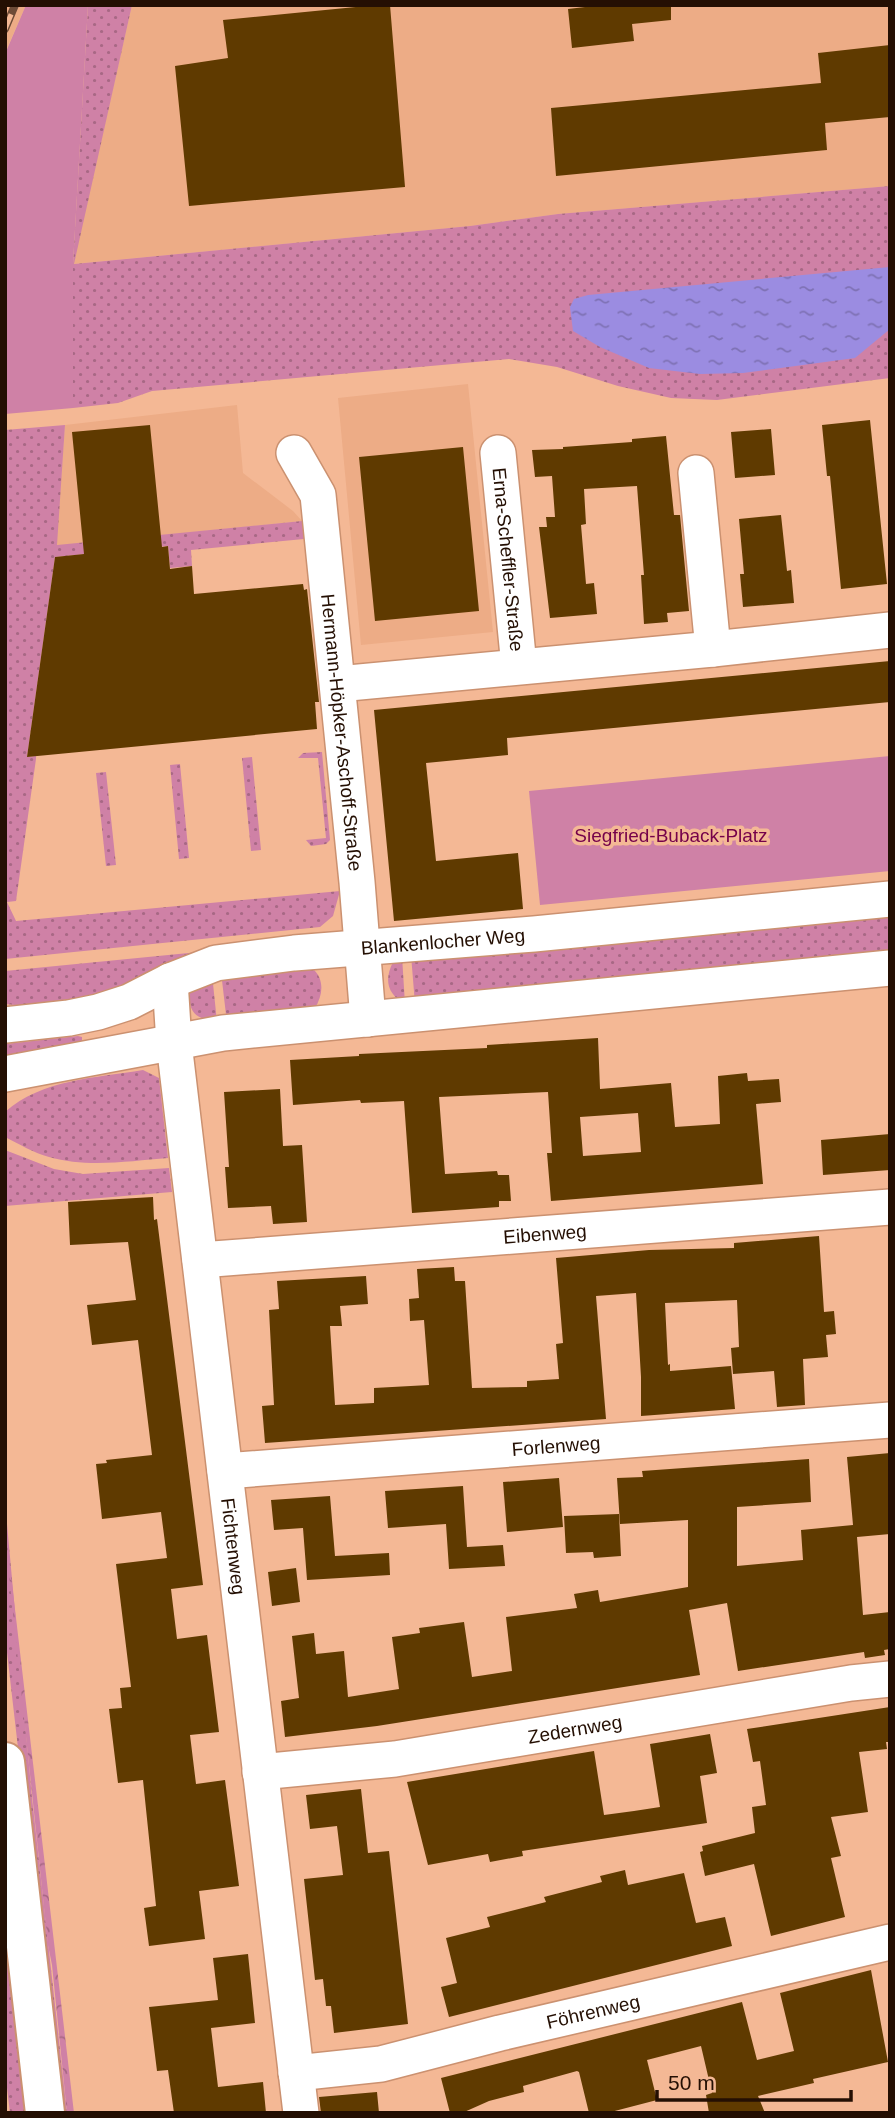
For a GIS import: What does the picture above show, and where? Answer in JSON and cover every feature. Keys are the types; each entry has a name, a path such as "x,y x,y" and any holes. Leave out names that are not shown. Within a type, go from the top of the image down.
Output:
{"main road":[{"path":"5,1762 45,2113"}],"street":[{"name":"Hermann-Höpker-Aschoff-Straße","path":"294,453 318,495 368,1018"},
{"name":"Erna-Scheffler-Straße","path":"498,453 519,666"},
{"path":"696,473 713,649"},
{"name":"Erna-Scheffler-Straße","path":"338,684 890,630"},
{"name":"Blankenlocher Weg","path":"5,1025 84,1016 108,1009 216,963 361,947 534,934 890,900"},
{"path":"5,1074 223,1033 890,968"},
{"name":"Fichtenweg","path":"170,981 174,1043 300,2113"},
{"path":"5,1014 49,1020"},
{"path":"5,1088 18,1078 48,1067"},
{"name":"Eibenweg","path":"200,1260 890,1207"},
{"name":"Forlenweg","path":"225,1471 890,1420"},
{"name":"Zedernweg","path":"260,1772 395,1759 851,1683 890,1679"},
{"name":"Föhrenweg","path":"296,2073 381,2064 540,2023 890,1942"}],"shaded area":[{"path":"5,5 26,5 5,53"},
{"path":"132,5 890,5 890,186 558,214 470,226 73,264"},
{"path":"468,384 493,632 361,645 338,398"},
{"path":"237,405 243,473 302,521 56,546 65,425"}],"green space":[{"path":"26,5 88,5 73,264 73,408 5,414 5,54"},
{"path":"88,5 132,5 74,264 470,226 558,214 890,186 890,378 717,400 671,398 618,386 557,367 509,359 152,391 118,403 73,408 73,264"},
{"path":"65,425 57,545 302,521 304,539 191,550 192,566 170,568 168,546 55,557 27,757 36,756 36,759 16,901 7,902 16,921 340,891 333,916 320,927 5,959 5,430"},
{"path":"322,752 330,840 326,844 311,846 306,840 326,838 318,758 298,758 303,753"},
{"name":"Siegfried-Buback-Platz","path":"890,756 890,871 540,905 529,791"},
{"path":"252,757 261,850 251,851 242,758"},
{"path":"180,764 189,858 179,859 170,765"},
{"path":"106,772 116,865 106,866 96,773"},
{"path":"890,909 890,959 415,1004 411,955"},
{"path":"209,951 108,993 24,1006 5,1004 5,971"},
{"path":"402,956 405,1004 394,996 388,981 393,962"},
{"path":"312,968 321,982 320,998 315,1008 227,1023 221,972"},
{"path":"212,974 217,1022 198,1016 191,1008 190,1002 191,987"},
{"path":"82,1037 82,1041 5,1061 5,1044"},
{"path":"143,1070 159,1078 168,1158 108,1163 78,1162 49,1157 5,1137 5,1112 36,1093 88,1078"},
{"path":"5,1150 54,1169 83,1174 169,1168 172,1192 5,1206"},
{"path":"5,1502 32,1798 67,2113 60,2113 5,1635"},
{"path":"7,1541 74,2113 67,2113"},
{"path":"5,1903 30,2113 10,2113 5,2071"}],"water":[{"path":"890,267 890,329 855,358 743,373 700,374 649,368 600,347 573,331 570,307 574,299 588,295"}],"building":[{"path":"390,5 405,187 189,206 175,66 228,58 223,20"},
{"path":"602,5 671,5 671,20 632,24 634,41 572,48 568,9"},
{"path":"890,45 890,117 825,123 827,150 556,176 551,108 821,83 818,53"},
{"path":"870,420 887,584 841,589 822,425"},
{"path":"150,425 162,547 168,546 170,569 192,566 194,594 303,584 304,590 307,589 319,702 315,702 317,729 27,757 55,557 84,554 72,432"},
{"path":"771,429 775,475 735,478 731,432"},
{"path":"666,436 674,515 680,515 689,611 667,613 668,622 644,624 641,575 644,575 637,486 584,489 586,524 581,525 586,584 594,583 597,614 550,618 539,527 547,527 546,517 555,517 552,476 535,477 532,450 632,442 632,439"},
{"path":"463,447 479,611 375,621 359,457"},
{"path":"781,515 787,571 791,570 794,603 743,607 740,574 744,574 739,519"},
{"path":"890,661 890,702 507,738 508,755 426,763 436,861 518,853 523,909 394,921 374,710"},
{"path":"598,1038 600,1089 671,1083 675,1127 720,1124 718,1076 747,1073 748,1081 779,1079 781,1102 756,1104 763,1184 551,1201 547,1153 552,1153 548,1092 439,1097 445,1174 497,1171 498,1175 509,1175 511,1201 499,1201 499,1207 412,1213 404,1101 361,1103 360,1100 293,1105 290,1060 487,1048 487,1045","holes":["638,1113 641,1152 583,1156 580,1117"]},
{"path":"280,1089 283,1146 302,1145 307,1222 273,1224 271,1206 228,1208 225,1167 229,1167 224,1092"},
{"path":"890,1134 890,1170 823,1175 821,1140"},
{"path":"153,1197 203,1585 171,1589 177,1639 207,1635 219,1732 190,1735 196,1784 225,1780 239,1886 199,1891 205,1939 149,1946 144,1908 156,1906 143,1780 118,1783 109,1709 122,1708 120,1688 131,1687 116,1564 167,1558 161,1512 102,1519 96,1464 107,1463 106,1460 152,1455 138,1340 92,1345 87,1305 136,1300 128,1242 70,1245 68,1202"},
{"path":"819,1236 824,1312 834,1311 836,1334 826,1335 828,1357 803,1359 805,1405 777,1407 774,1371 733,1374 731,1348 739,1347 737,1300 665,1303 670,1371 731,1366 735,1409 641,1416 636,1293 596,1296 606,1419 265,1443 262,1406 274,1405 269,1310 279,1309 277,1281 366,1276 368,1304 340,1306 342,1326 330,1326 335,1405 374,1403 374,1388 429,1385 424,1320 410,1321 409,1299 419,1298 417,1269 454,1267 455,1281 465,1281 472,1388 527,1387 527,1381 559,1379 556,1344 563,1343 556,1258 649,1250 734,1248 734,1243"},
{"path":"890,1453 890,1534 857,1537 863,1615 890,1612 890,1649 884,1650 885,1655 865,1658 864,1652 738,1671 727,1603 689,1610 700,1675 377,1726 285,1737 281,1701 299,1698 292,1636 314,1633 316,1654 344,1651 348,1697 399,1689 392,1637 420,1633 419,1628 464,1622 472,1677 512,1671 506,1617 577,1608 574,1594 598,1590 600,1602 688,1587 688,1520 620,1524 617,1478 643,1477 642,1471 809,1459 811,1502 737,1507 737,1566 803,1560 801,1530 853,1525 847,1457"},
{"path":"559,1478 563,1527 507,1532 503,1482"},
{"path":"463,1486 467,1547 503,1545 505,1566 449,1569 446,1524 388,1528 385,1491"},
{"path":"330,1496 335,1556 389,1553 390,1575 307,1580 303,1528 274,1530 271,1500"},
{"path":"619,1514 621,1556 594,1558 593,1552 566,1553 564,1516"},
{"path":"296,1568 300,1602 272,1606 268,1572"},
{"path":"890,1707 890,1742 886,1742 887,1749 859,1752 868,1812 831,1817 841,1856 831,1858 845,1917 771,1936 754,1864 705,1876 700,1852 703,1851 702,1846 755,1833 752,1807 766,1805 760,1761 753,1762 747,1729"},
{"path":"710,1734 717,1773 700,1776 707,1823 522,1851 523,1856 490,1862 488,1854 428,1865 407,1782 594,1751 604,1815 660,1807 650,1744"},
{"path":"361,1789 368,1853 389,1851 408,2024 334,2033 331,2006 326,2006 323,1979 315,1980 304,1879 343,1875 337,1826 310,1829 306,1795"},
{"path":"625,1870 628,1885 684,1873 696,1923 725,1917 732,1946 449,2017 441,1987 457,1983 446,1938 490,1927 487,1917 546,1902 544,1897 602,1882 600,1876"},
{"path":"248,1954 255,2023 211,2028 218,2087 263,2082 266,2113 174,2113 168,2070 157,2071 149,2007 218,2000 213,1958"},
{"path":"871,1970 888,2062 813,2079 814,2083 758,2096 765,2113 709,2113 706,2095 712,2093 701,2046 647,2060 657,2100 607,2113 589,2113 577,2071 523,2086 524,2092 489,2101 462,2113 450,2113 441,2078 742,2002 757,2060 794,2051 780,1993"},
{"path":"377,2092 379,2113 321,2113 319,2097"}],"railway":[{"path":"5,29 15,5"}]}
